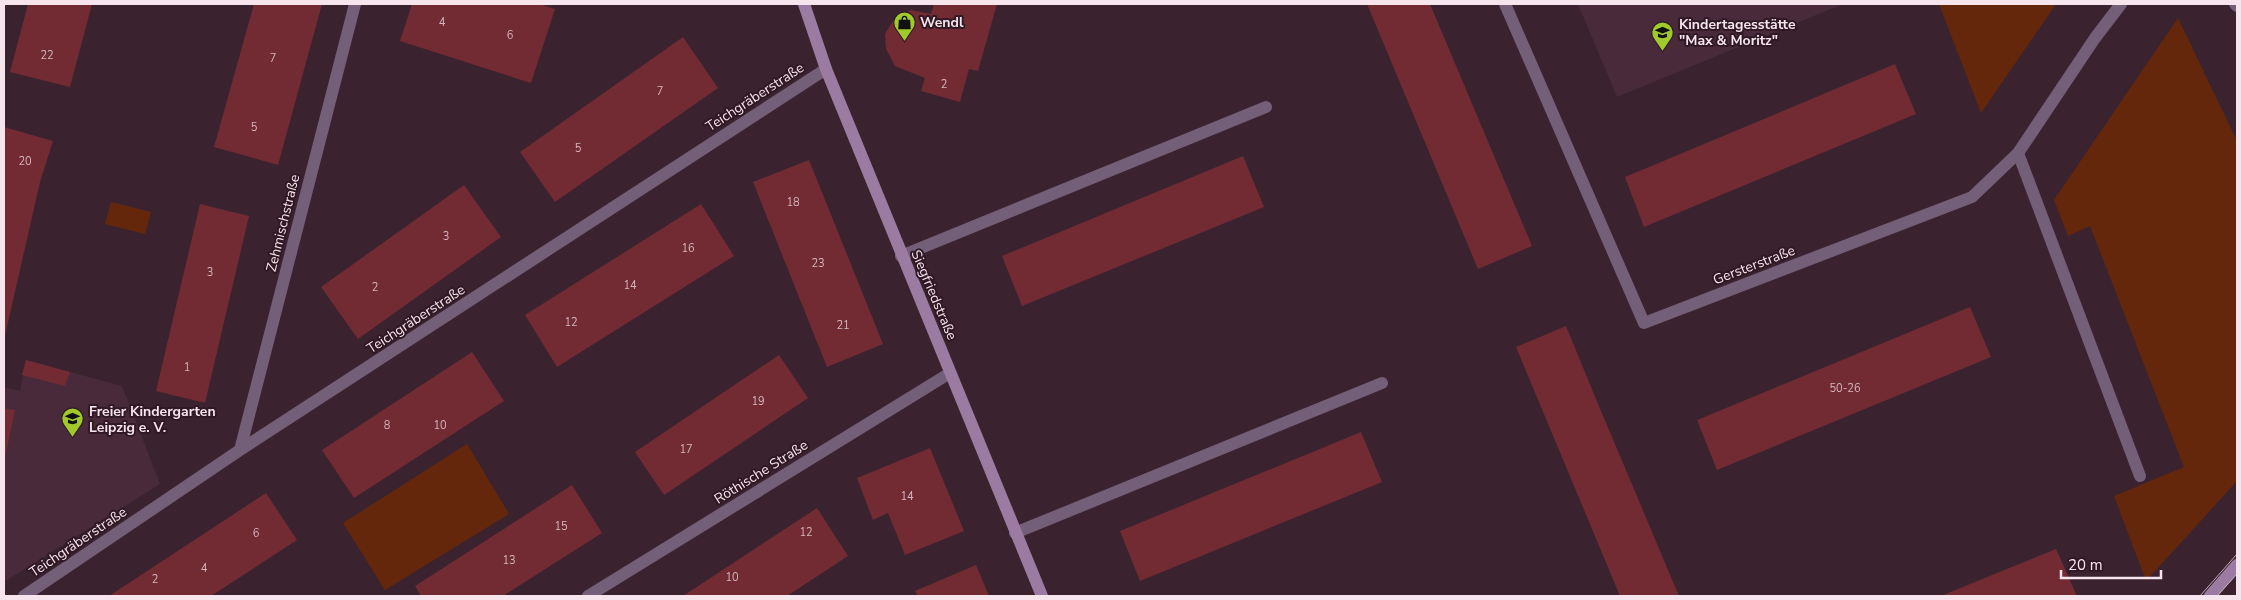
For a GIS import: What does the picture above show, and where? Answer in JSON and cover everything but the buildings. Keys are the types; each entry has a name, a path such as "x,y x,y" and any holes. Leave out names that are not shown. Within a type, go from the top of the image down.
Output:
{"main road":[{"name":"Siegfriedstraße","path":"804,4 826,69 901,256 1042,596"},
{"path":"2210,596 2237,565"}],"street":[{"name":"Zehmischstraße","path":"240,450 355,4"},
{"name":"Gersterstraße","path":"1505,4 1644,323 1972,197 2018,153 2095,38 2121,4"},
{"name":"Teichgräberstraße","path":"24,596 240,450 826,69"},
{"path":"901,256 1266,107"},
{"path":"2018,153 2140,476"},
{"name":"Röthische Straße","path":"588,596 950,373"},
{"path":"1015,533 1382,383"}],"shaded area":[{"name":"Kindertagesstätte \"Max & Moritz\"","path":"1578,4 1843,4 1617,97"},
{"path":"1939,4 2056,4 1981,113"},
{"path":"2178,18 2237,141 2237,481 2146,581 2114,496 2184,467 2090,226 2068,236 2054,200"},
{"path":"111,202 151,212 145,234 105,224"},
{"name":"Freier Kindergarten Leipzig e. V.","path":"26,360 122,386 160,484 4,582 4,387 20,391"},
{"path":"467,444 509,514 385,590 343,523"}],"tram line":[{"path":"2200,596 2237,554"},
{"path":"2217,596 2237,574"}],"place":[{"name":"Wendl","path":"904,41"},
{"name":"Kindertagesstätte \"Max & Moritz\"","path":"1663,51"},
{"name":"Freier Kindergarten Leipzig e. V.","path":"73,438"}]}
